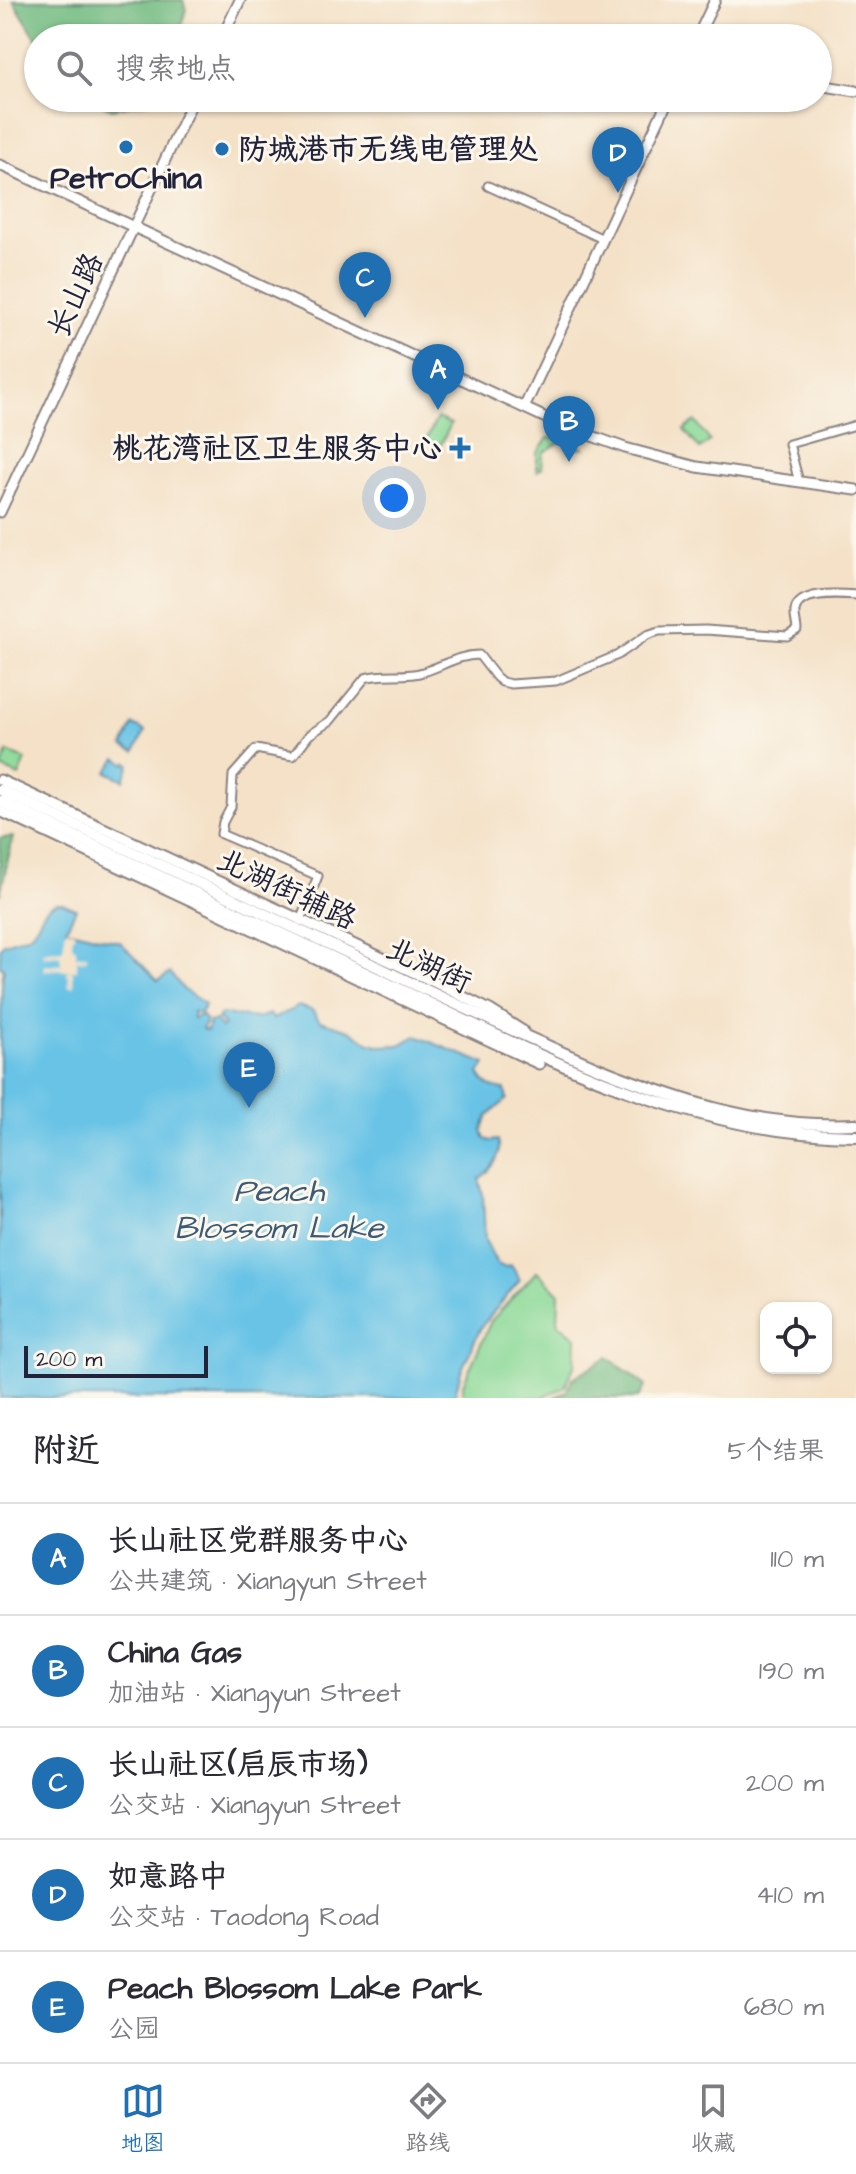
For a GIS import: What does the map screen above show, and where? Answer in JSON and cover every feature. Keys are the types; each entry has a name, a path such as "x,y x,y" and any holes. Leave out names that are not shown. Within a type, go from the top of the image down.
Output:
{"main road":[{"name":"北湖街","path":"0,790 26,797 328,939 549,1048 661,1093 709,1108 769,1120 820,1125 856,1124"},
{"name":"北湖街","path":"0,801 547,1058 640,1096 695,1114 750,1127 809,1135 856,1136"}],"street":[{"path":"229,24 240,0"},
{"path":"704,24 715,0"},
{"path":"832,87 856,91"},
{"name":"长山路","path":"0,512 187,112"},
{"path":"524,408 662,112"},
{"path":"0,165 559,424 697,467 856,490"},
{"path":"488,186 603,239"},
{"path":"799,482 789,444 856,425"},
{"path":"300,921 318,876 221,834 231,807 233,775 256,749 293,756 309,735 330,721 365,678 422,673 468,655 479,655 502,682 556,681 618,655 647,635 659,631 706,630 787,636 797,630 795,612 797,604 804,599 826,594 856,595"},
{"path":"0,780 26,797"},
{"name":"北湖街辅路","path":"0,811 539,1064"},
{"name":"北湖街辅路","path":"240,898 300,921 328,939"}],"green space":[{"path":"13,0 183,0 186,11 182,24 28,24"},
{"path":"437,418 451,424 440,446 426,440"},
{"path":"695,421 710,441 700,449 684,430"},
{"path":"548,438 561,438 583,448 570,450 560,442 543,453 542,468 537,471 537,453"},
{"path":"8,752 26,760 19,776 1,768"},
{"path":"13,837 0,895 0,838"},
{"path":"537,1271 559,1293 558,1323 576,1337 575,1364 565,1387 540,1398 463,1398 463,1384 491,1321"},
{"path":"608,1357 646,1386 638,1398 553,1398 566,1392 573,1378"}],"water":[{"path":"133,725 145,731 135,752 123,746"},
{"path":"117,758 130,764 124,780 107,772"},
{"name":"Peach Blossom Lake","path":"56,903 76,909 66,929 120,942 158,981 170,973 184,990 205,1004 201,1013 193,1012 193,1018 201,1015 206,1021 202,1029 207,1031 209,1022 216,1021 221,1028 224,1025 218,1019 221,1014 257,1018 270,1014 273,1019 299,1006 312,1010 320,1021 349,1030 370,1043 400,1045 416,1036 486,1064 479,1073 481,1077 489,1085 505,1090 507,1099 488,1116 482,1130 485,1139 498,1140 499,1146 495,1162 479,1179 483,1195 485,1240 497,1264 504,1267 511,1265 520,1280 481,1327 461,1371 454,1398 0,1398 0,1025 4,968 0,966 1,946 31,933 44,912"}],"pier":[{"path":"66,929 75,931 72,941 76,957 80,954 81,957 83,954 87,956 86,961 77,959 77,970 71,970 75,979 72,980 75,985 72,987 67,985 70,983 67,983 70,978 66,974 69,970 62,971 61,968 60,971 58,968 57,971 55,968 55,971 53,968 45,972 44,964 46,967 47,964 49,967 50,964 55,966 56,963 61,966 60,954 59,957 54,954 52,957 51,954 51,957 46,955 44,958 43,950 46,953 53,949 54,952 56,949 60,951"}],"place":[{"name":"PetroChina","path":"126,147"},
{"name":"防城港市无线电管理处","path":"222,149"},
{"name":"如意路中","path":"618,193"},
{"name":"长山社区(启辰市场)","path":"365,318"},
{"name":"长山社区党群服务中心","path":"438,410"},
{"name":"桃花湾社区卫生服务中心","path":"460,448"},
{"name":"China Gas","path":"569,462"},
{"name":"Peach Blossom Lake Park","path":"249,1108"}]}
